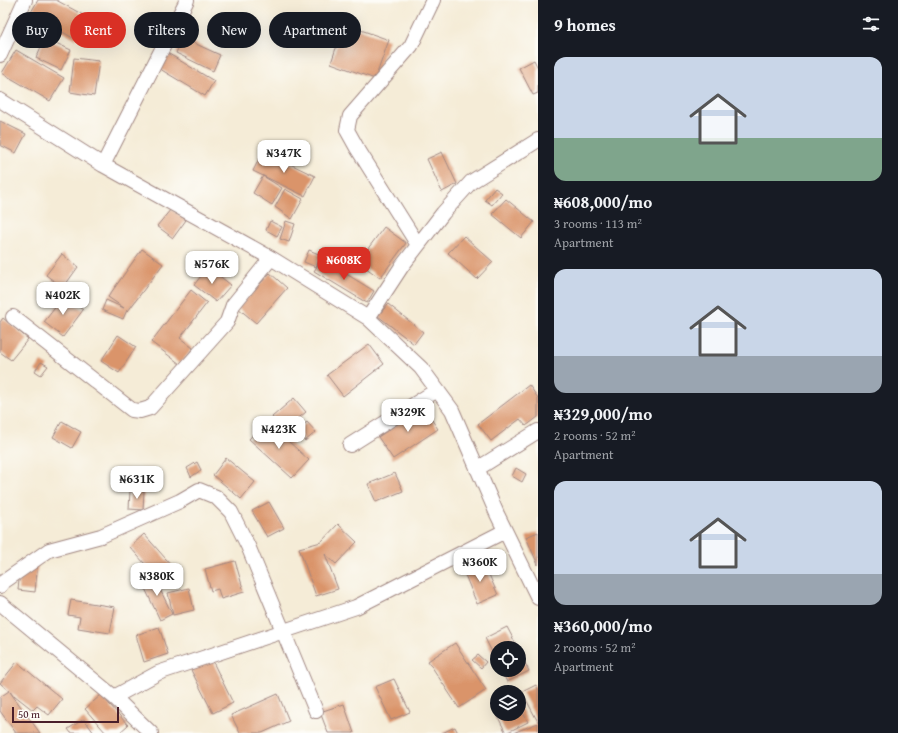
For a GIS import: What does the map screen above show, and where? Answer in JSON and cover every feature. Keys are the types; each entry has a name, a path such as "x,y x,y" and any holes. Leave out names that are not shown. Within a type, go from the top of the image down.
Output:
{"street":[{"path":"0,55 25,0"},
{"path":"103,165 187,0"},
{"path":"418,245 347,130 350,116 411,46 433,0"},
{"path":"0,100 103,165 271,258 368,318 421,368 452,410 505,531 538,598"},
{"path":"368,318 402,266 443,213 471,182 538,140"},
{"path":"13,317 132,410 150,408 227,322 233,305 271,258"},
{"path":"350,445 437,390"},
{"path":"477,469 538,431"},
{"path":"0,586 2,583 49,550 101,536 180,501 199,490 216,497 231,512 248,546 316,711"},
{"path":"114,697 158,672 356,607 505,531"},
{"path":"0,603 114,697 151,733"}],"building":[{"path":"38,0 56,0 78,12 70,12 70,36 62,32 62,12 31,12"},
{"path":"361,30 389,40 375,79 331,63 336,48 361,48"},
{"path":"199,45 220,55 213,71 176,53 178,48 199,48"},
{"path":"62,46 71,50 61,70 36,58 40,48 62,48"},
{"path":"16,50 64,78 50,101 2,73"},
{"path":"164,51 214,81 205,96 155,66"},
{"path":"74,58 99,61 94,96 70,92"},
{"path":"534,60 538,68 538,93 533,95 519,68"},
{"path":"0,121 26,134 16,153 0,145"},
{"path":"263,151 315,176 305,196 253,171"},
{"path":"442,152 457,184 442,192 427,159"},
{"path":"263,176 282,188 272,205 253,193"},
{"path":"495,188 502,193 492,205 485,200"},
{"path":"285,189 303,199 292,219 275,207"},
{"path":"506,199 534,222 521,238 492,214"},
{"path":"171,209 186,220 173,238 157,226"},
{"path":"270,221 282,227 277,236 266,230"},
{"path":"286,221 295,224 289,242 280,239"},
{"path":"384,227 406,243 380,278 358,262"},
{"path":"464,236 493,262 477,279 448,253"},
{"path":"142,249 163,264 128,311 127,310 123,319 102,310 106,300 124,308 108,297"},
{"path":"309,250 321,255 316,267 304,262"},
{"path":"62,254 78,267 63,288 46,275"},
{"path":"322,259 374,291 367,303 314,271"},
{"path":"208,267 231,285 216,302 194,285"},
{"path":"270,273 287,288 256,323 238,308"},
{"path":"191,290 207,303 180,338 193,348 180,364 151,342"},
{"path":"64,296 83,310 63,337 44,322"},
{"path":"388,304 423,332 414,344 378,316"},
{"path":"3,318 28,339 11,360 0,352 0,322"},
{"path":"118,335 136,347 119,373 101,361"},
{"path":"369,344 384,364 343,396 327,375"},
{"path":"41,362 48,366 41,375 35,371"},
{"path":"529,385 538,398 538,417 526,426 520,419 491,441 478,424"},
{"path":"294,398 306,412 283,431 272,417"},
{"path":"423,407 438,429 393,459 378,437"},
{"path":"62,421 81,432 72,448 53,437"},
{"path":"266,421 309,460 292,478 249,439"},
{"path":"307,422 316,432 305,441 296,431"},
{"path":"226,458 255,482 241,499 213,475"},
{"path":"197,462 201,470 191,477 187,468"},
{"path":"516,468 526,474 522,482 512,476"},
{"path":"395,473 403,491 376,502 368,484"},
{"path":"130,491 144,491 143,510 129,509"},
{"path":"269,502 284,528 267,537 252,511"},
{"path":"338,524 357,542 336,564 325,554 338,589 316,596 299,548 321,542"},
{"path":"538,532 538,565 526,537"},
{"path":"144,534 180,575 166,588 130,547"},
{"path":"21,560 38,562 35,592 18,590"},
{"path":"235,561 244,592 221,599 218,589 211,591 205,569"},
{"path":"483,561 498,595 477,604 463,570"},
{"path":"153,575 172,614 160,620 141,580"},
{"path":"189,588 194,610 173,615 168,593"},
{"path":"71,600 115,607 110,633 78,628 80,617 68,615"},
{"path":"159,627 168,654 144,662 136,635"},
{"path":"507,627 514,641 490,641 490,648 485,638"},
{"path":"455,643 486,690 459,708 428,661"},
{"path":"478,655 486,662 481,668 472,660"},
{"path":"212,660 233,703 213,713 191,670"},
{"path":"17,662 62,699 49,715 37,706 33,710 10,692 40,733 16,733 0,711 0,697 9,691 0,683"},
{"path":"526,665 529,671 526,672"},
{"path":"504,677 517,677 507,682"},
{"path":"394,679 410,712 391,720 375,687"},
{"path":"536,685 538,689 538,722 526,700 526,690"},
{"path":"278,694 289,721 262,733 240,733 231,715"},
{"path":"101,695 128,725 119,733 106,733 85,709"},
{"path":"344,704 354,733 328,733 320,712"},
{"path":"526,718 528,722 506,733 500,721 526,721"},
{"path":"84,719 94,733 71,733 68,729"},
{"path":"538,723 538,733 513,733"},
{"path":"455,727 458,733 442,733"}]}
